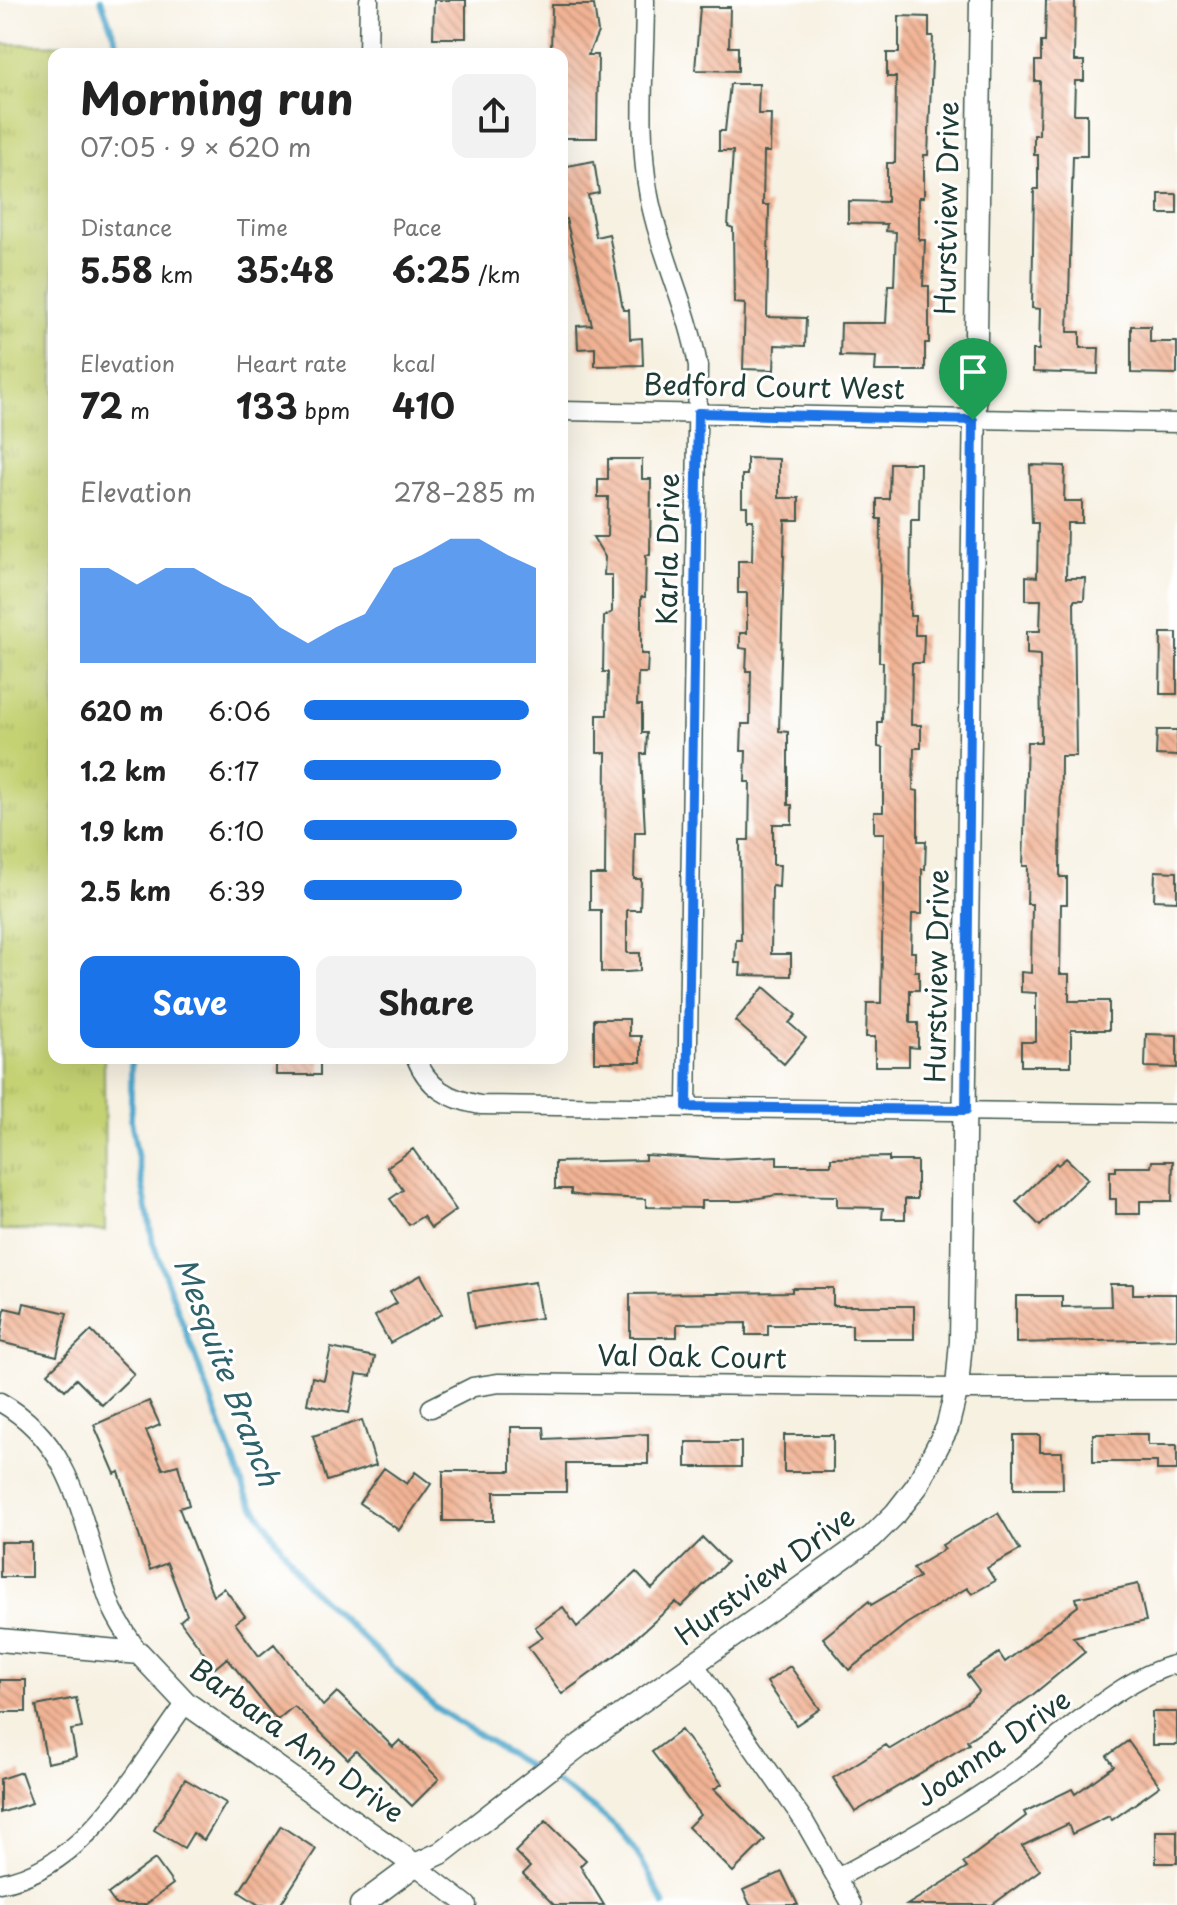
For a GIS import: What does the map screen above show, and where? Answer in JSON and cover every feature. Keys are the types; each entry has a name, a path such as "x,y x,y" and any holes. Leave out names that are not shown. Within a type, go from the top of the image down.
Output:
{"street":[{"path":"368,48 369,0"},
{"name":"Karla Drive","path":"645,0 644,128 648,193 665,260 692,331 698,366 687,1107"},
{"name":"Hurstview Drive","path":"361,1905 415,1865 441,1853 558,1761 872,1537 917,1486 947,1428 957,1388 966,1110 981,0"},
{"name":"Bedford Court West","path":"568,411 1177,423"},
{"path":"419,1064 438,1091 458,1101 480,1105 1177,1114"},
{"name":"Val Oak Court","path":"431,1408 473,1387 499,1383 957,1388"},
{"path":"957,1388 1177,1388"},
{"name":"Barbara Ann Drive","path":"0,1402 37,1431 61,1464 84,1512 114,1610 139,1653 186,1703 467,1905"},
{"path":"0,1640 139,1653"},
{"name":"Joanna Drive","path":"839,1877 915,1837 1007,1776 1138,1679 1177,1664"},
{"path":"695,1665 839,1877 852,1905"},
{"path":"0,1883 33,1874 58,1862 84,1841 186,1703"}],"green space":[{"path":"0,44 79,45 80,48 48,48 48,1064 104,1064 105,1231 0,1230"}],"building":[{"path":"434,0 466,0 466,38 433,38"},
{"path":"1046,0 1075,0 1074,61 1084,61 1084,81 1075,81 1074,114 1087,114 1087,156 1073,156 1068,332 1080,332 1080,348 1099,348 1098,374 1033,372 1033,350 1039,350 1040,309 1032,308 1034,189 1038,189 1038,155 1034,155 1034,135 1039,135 1040,81 1035,81 1035,61 1041,61 1041,42 1045,42"},
{"path":"552,5 594,5 598,32 588,55 598,55 597,138 568,138 568,48 551,48"},
{"path":"700,7 730,7 729,47 738,47 738,71 695,70"},
{"path":"899,16 929,17 929,36 933,36 928,155 924,155 924,197 919,197 919,240 925,240 923,286 929,286 929,343 925,343 925,371 875,371 876,357 840,356 841,323 886,323 888,285 894,285 896,232 886,231 887,224 848,223 848,201 887,202 887,163 895,163 896,77 887,77 887,53 899,53"},
{"path":"730,84 759,84 758,114 771,114 770,152 764,152 763,205 769,205 767,317 806,318 805,346 775,345 774,370 743,369 745,304 734,303 733,228 728,226 733,151 719,151 719,131 725,131"},
{"path":"594,161 599,193 588,195 596,237 609,234 623,310 629,310 630,339 642,338 643,365 595,366 595,348 578,349 577,326 592,325 568,227 568,166"},
{"path":"1159,194 1177,194 1177,214 1159,214"},
{"path":"1131,326 1150,326 1150,342 1177,342 1177,374 1131,373"},
{"path":"747,458 779,459 779,498 799,498 799,520 785,520 779,731 788,732 788,805 792,805 792,824 773,824 773,865 780,865 779,887 772,886 771,954 791,954 791,976 740,975 741,963 735,963 736,940 741,940 740,840 749,840 750,782 745,782 746,751 741,751 742,724 750,724 751,671 746,671 747,649 740,648 740,633 747,633 747,593 738,593 738,561 752,561 753,520 747,520 747,506 742,506 742,475 747,475"},
{"path":"608,459 642,459 642,479 651,479 650,555 646,555 645,597 641,597 641,654 648,654 647,673 638,673 637,705 642,705 642,733 647,733 646,754 641,754 645,832 635,832 634,879 641,879 640,910 627,910 627,953 640,953 640,971 627,972 601,972 601,910 590,910 590,875 605,875 606,753 597,753 597,715 607,715 608,672 603,672 604,617 612,612 612,575 604,575 605,557 593,537 607,537 608,497 598,497 598,479 608,479"},
{"path":"890,463 920,463 919,520 911,520 910,616 915,616 915,635 924,635 923,663 912,663 911,725 921,725 921,748 914,748 913,790 918,791 918,841 926,841 925,869 922,869 922,914 912,914 911,952 915,952 915,971 919,971 919,990 910,990 910,1023 918,1023 918,1048 909,1047 909,1066 875,1066 875,1037 866,1037 867,1003 881,1003 884,833 874,833 874,812 883,812 883,748 878,747 878,722 882,722 883,662 879,662 881,519 877,519 877,499 889,499"},
{"path":"1030,465 1065,466 1064,501 1082,501 1082,523 1067,523 1066,578 1085,578 1084,600 1074,600 1076,756 1061,756 1060,877 1067,877 1067,904 1061,904 1060,974 1069,974 1069,1001 1109,1001 1109,1030 1071,1030 1071,1066 1021,1066 1021,1042 1036,1042 1036,993 1021,992 1021,972 1031,973 1032,904 1027,904 1028,866 1023,866 1027,742 1041,742 1040,655 1027,654 1027,631 1040,631 1041,600 1026,600 1026,576 1037,577 1038,523 1032,523"},
{"path":"1161,633 1177,633 1177,694 1160,694"},
{"path":"1157,730 1177,730 1177,756 1156,755"},
{"path":"1155,871 1177,872 1177,901 1154,900"},
{"path":"764,987 796,1015 789,1023 806,1038 784,1064 735,1021"},
{"path":"594,1019 629,1019 629,1036 641,1036 641,1062 594,1062"},
{"path":"1146,1034 1177,1035 1177,1068 1145,1067"},
{"path":"276,1064 320,1064 320,1075 276,1075"},
{"path":"413,1149 456,1210 431,1228 423,1216 409,1225 390,1199 403,1190 387,1167"},
{"path":"645,1155 716,1159 777,1156 777,1165 831,1165 831,1158 889,1157 889,1161 917,1161 917,1199 905,1199 905,1219 882,1219 883,1208 837,1207 837,1196 777,1195 741,1201 701,1201 701,1208 646,1207 646,1199 583,1196 571,1194 571,1189 555,1189 555,1162 645,1160"},
{"path":"1066,1158 1088,1179 1040,1226 1016,1202 1056,1163 1058,1165"},
{"path":"1152,1161 1173,1161 1172,1201 1140,1201 1140,1214 1116,1214 1116,1199 1110,1199 1110,1171 1116,1171 1116,1167 1151,1167"},
{"path":"421,1275 442,1314 390,1343 375,1316 397,1303 390,1292"},
{"path":"535,1282 541,1318 474,1328 468,1292"},
{"path":"1110,1284 1133,1284 1133,1294 1177,1294 1177,1339 1016,1343 1016,1296 1062,1296 1062,1307 1111,1306"},
{"path":"792,1288 833,1288 833,1306 914,1306 914,1339 852,1339 852,1325 768,1325 768,1335 746,1335 746,1323 677,1324 677,1337 630,1337 630,1294 792,1292"},
{"path":"24,1303 67,1313 57,1356 0,1342 5,1308 22,1312"},
{"path":"91,1331 134,1374 102,1405 76,1379 65,1390 48,1373"},
{"path":"331,1348 375,1357 371,1376 357,1374 349,1413 307,1404 312,1377 324,1380"},
{"path":"149,1401 160,1425 146,1431 163,1469 178,1465 189,1505 179,1508 213,1596 224,1588 245,1616 235,1623 259,1656 274,1644 323,1706 337,1692 393,1747 400,1740 439,1779 412,1806 356,1751 348,1759 294,1706 277,1720 227,1658 215,1668 180,1621 187,1615 167,1563 150,1570 119,1472 115,1474 94,1425"},
{"path":"362,1420 376,1465 327,1481 313,1436"},
{"path":"511,1427 544,1427 545,1439 648,1434 648,1464 566,1464 566,1492 494,1492 494,1521 443,1521 443,1471 511,1471"},
{"path":"1093,1434 1148,1434 1148,1445 1177,1445 1177,1470 1157,1470 1157,1462 1093,1462"},
{"path":"784,1435 833,1435 833,1472 784,1472"},
{"path":"1014,1435 1040,1435 1040,1452 1062,1452 1063,1489 1014,1489"},
{"path":"686,1442 741,1442 741,1467 686,1467"},
{"path":"384,1468 407,1484 415,1472 431,1484 399,1530 359,1503"},
{"path":"998,1513 1020,1550 987,1568 995,1581 972,1594 967,1588 906,1624 849,1670 823,1638 869,1601 871,1605 919,1577 913,1568 945,1549 942,1545"},
{"path":"703,1538 727,1562 681,1607 676,1602 620,1652 562,1694 528,1647 543,1637 535,1627 563,1607 577,1627 636,1572 652,1589"},
{"path":"0,1542 31,1542 31,1577 0,1577"},
{"path":"1138,1584 1146,1621 1073,1637 1085,1652 1030,1697 967,1741 969,1744 855,1812 833,1778 886,1745 890,1749 967,1703 979,1691 967,1675 999,1653 1005,1662 1078,1606 1076,1598"},
{"path":"790,1666 820,1709 796,1725 767,1682"},
{"path":"0,1680 26,1680 26,1712 0,1712"},
{"path":"76,1698 82,1728 71,1730 76,1757 47,1763 36,1706"},
{"path":"1152,1712 1177,1712 1177,1745 1152,1745"},
{"path":"681,1730 722,1784 714,1789 765,1840 733,1872 688,1827 700,1815 652,1752"},
{"path":"1128,1741 1160,1786 1112,1820 1109,1816 1072,1834 1068,1824 1022,1846 1040,1870 992,1905 907,1905 967,1868 963,1863 1026,1816 1024,1812 1072,1789 1075,1794 1114,1766 1107,1756"},
{"path":"21,1772 32,1803 0,1813 0,1779"},
{"path":"185,1779 226,1803 204,1840 193,1833 184,1848 154,1830"},
{"path":"546,1821 586,1860 580,1866 604,1905 554,1905 523,1874 530,1867 515,1852"},
{"path":"281,1826 316,1849 280,1905 259,1905 239,1892"},
{"path":"1156,1831 1177,1831 1177,1863 1156,1863"},
{"path":"155,1859 173,1884 145,1905 116,1905 108,1894"},
{"path":"782,1872 798,1905 750,1905 743,1890"}],"waterway":[{"name":"Mesquite Branch","path":"101,0 119,48"},
{"name":"Mesquite Branch","path":"131,1064 131,1120 153,1243 247,1496 307,1585 436,1708 536,1771"},
{"name":"Mesquite Branch","path":"546,1777 603,1816 630,1843 664,1905"}],"route":[{"path":"698,413 973,420 966,1110 687,1107 698,413"}]}
